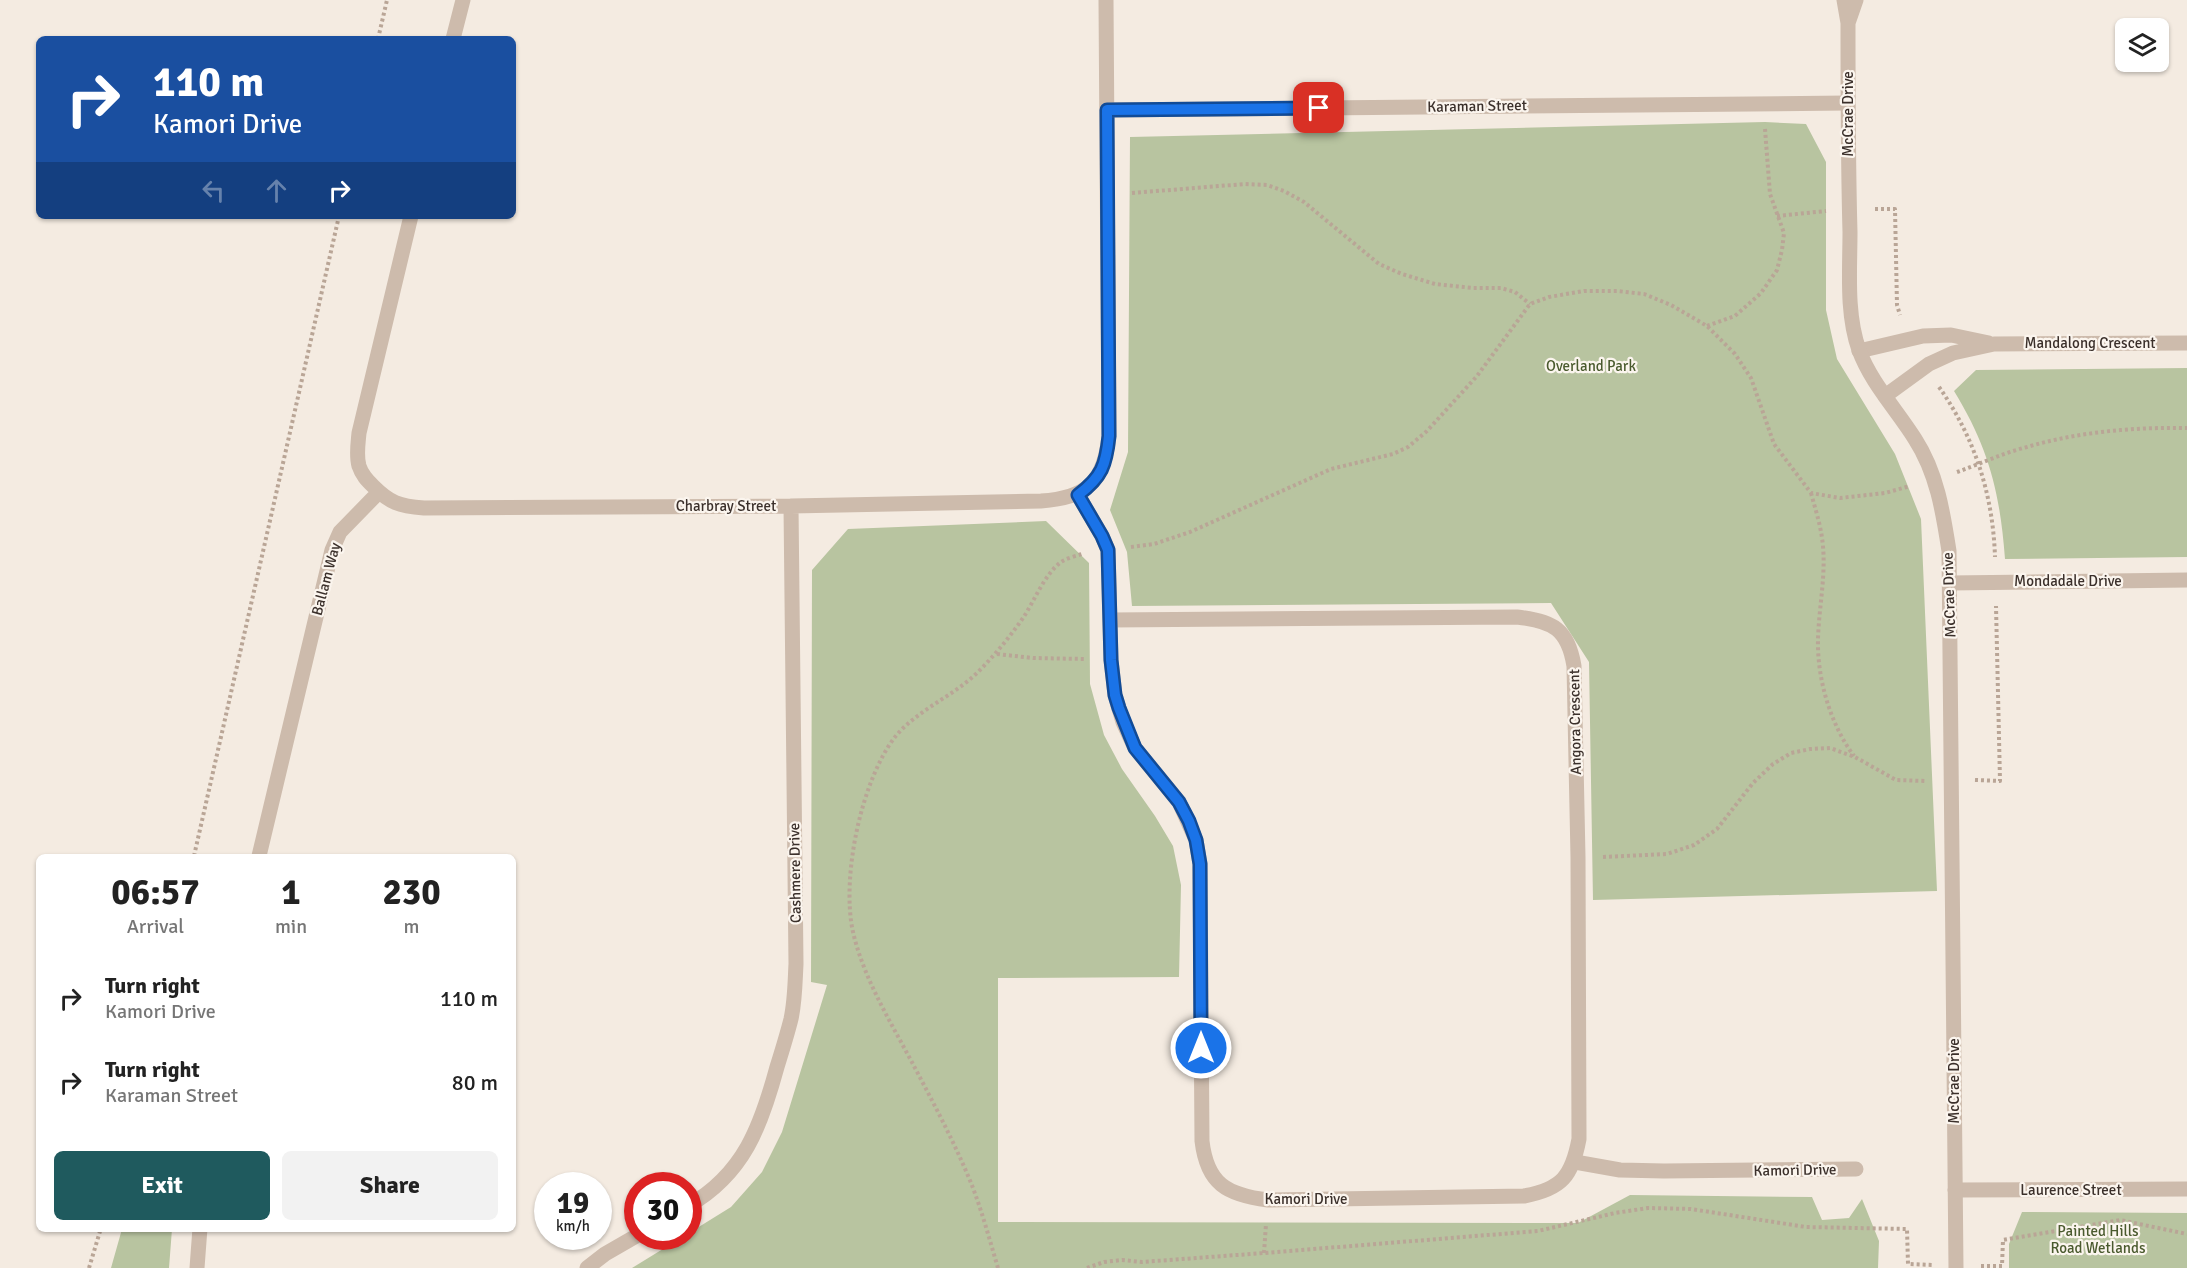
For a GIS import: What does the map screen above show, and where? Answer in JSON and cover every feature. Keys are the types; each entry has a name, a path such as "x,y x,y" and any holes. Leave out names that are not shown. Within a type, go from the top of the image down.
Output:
{"street":[{"path":"454,36 463,0"},
{"path":"1078,495 1092,484 1101,472 1107,456 1109,436 1106,0"},
{"name":"McCrae Drive","path":"1844,0 1848,23 1847,103 1853,326 1859,351 1885,396 1916,440 1935,479 1949,551 1956,1267"},
{"name":"McCrae Drive","path":"1848,23 1856,0"},
{"name":"Karaman Street","path":"1107,110 1847,103"},
{"path":"379,492 364,476 359,465 359,433 410,219"},
{"name":"Mandalong Crescent","path":"1859,351 1923,336 1951,335 1994,344"},
{"name":"Mandalong Crescent","path":"1885,396 1925,367 1953,353 1994,344 2187,343"},
{"name":"Charbray Street","path":"379,492 389,501 402,506 424,508 790,506 1041,501 1059,500 1078,495"},
{"name":"Ballam Way","path":"258,854 332,550 340,532 379,492"},
{"name":"Kamori Drive","path":"1078,495 1108,550 1111,660 1115,695 1123,722 1135,748 1179,802 1196,840 1200,864 1202,1141 1204,1158 1210,1173 1221,1186 1248,1197 1268,1200 1524,1196 1545,1192 1563,1181 1575,1162 1620,1170 1856,1169"},
{"name":"Cashmere Drive","path":"702,1199 723,1181 743,1156 756,1133 766,1107 791,1017 796,964 790,506"},
{"name":"Mondadale Drive","path":"1949,583 2187,580"},
{"name":"Angora Crescent","path":"1110,620 1517,617 1540,619 1555,627 1565,637 1571,648 1574,666 1578,857 1579,1139 1575,1162"},
{"name":"Laurence Street","path":"1955,1190 2187,1189"},
{"path":"197,1268 200,1232"},
{"path":"587,1268 624,1243"}],"path":[{"path":"379,36 387,0"},
{"path":"1707,326 1735,316 1761,293 1777,270 1784,233 1770,194 1763,103"},
{"path":"1107,195 1245,184 1267,185 1304,202 1379,264 1435,284 1501,288 1515,292 1530,304"},
{"path":"1777,216 1895,208 1898,305 1909,340"},
{"path":"194,854 338,219"},
{"path":"1578,857 1618,858 1667,854 1694,845 1717,829 1753,783 1773,764 1791,753 1810,749 1830,748 1855,757 1896,780 1909,782 2000,781 1994,528 1989,498 1982,472 1954,408 1925,367"},
{"path":"1811,493 1822,539 1823,583 1818,639 1819,666 1824,689 1843,740 1855,757"},
{"path":"996,654 1033,658 1111,660"},
{"path":"1087,1268 1104,1262 1122,1260 1142,1262 1539,1231 1615,1213 1648,1208 1691,1209 1806,1227 1907,1229 1908,1264 1956,1267 2002,1266 2003,1240 2120,1220 2187,1234"},
{"path":"89,1268 100,1232"}],"green space":[{"name":"Overland Park","path":"1765,122 1806,124 1826,162 1826,310 1837,359 1895,454 1921,519 1937,891 1593,900 1589,662 1551,603 1132,606 1127,552 1110,510 1128,452 1130,137"},
{"path":"2187,368 2187,557 2005,559 2000,513 1991,472 1976,432 1954,391 1976,370"},
{"path":"1046,521 1089,563 1090,684 1104,735 1122,769 1173,846 1181,885 1179,977 998,978 998,1222 1578,1223 1630,1195 1812,1197 1822,1220 1849,1218 1862,1199 1879,1241 1878,1268 632,1268 661,1250 702,1250 702,1225 731,1207 762,1172 782,1132 827,985 811,982 812,570 848,529"},
{"name":"Painted Hills Road Wetlands","path":"2022,1212 2187,1213 2187,1268 2009,1268 2009,1244"},
{"path":"121,1232 172,1232 169,1268 111,1268"}],"route":[{"path":"1201,1048 1200,864 1196,840 1179,802 1135,748 1123,722 1115,695 1111,660 1108,550 1078,495 1092,484 1101,472 1107,456 1109,436 1107,110 1319,108"}]}
